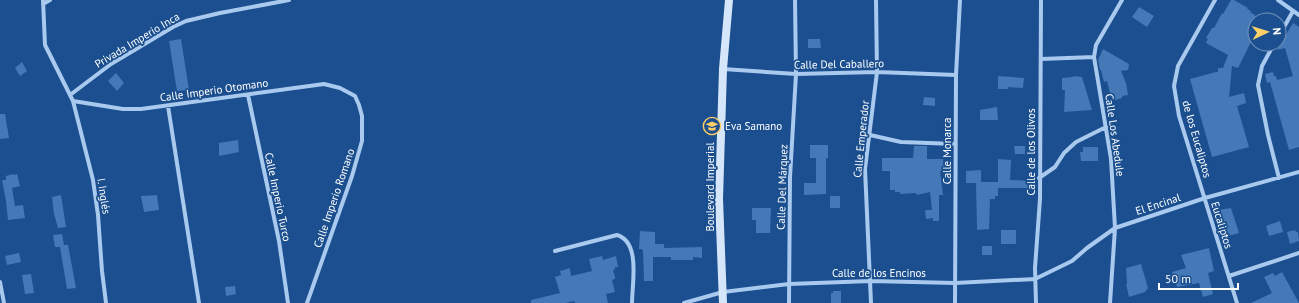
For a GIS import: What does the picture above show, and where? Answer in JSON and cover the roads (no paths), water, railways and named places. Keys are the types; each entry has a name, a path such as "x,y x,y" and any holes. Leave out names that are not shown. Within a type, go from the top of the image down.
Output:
{"street":[{"path":"50,0 43,2 45,45 70,95"},
{"name":"Privada Imperio Inca","path":"70,95 111,64 173,27 186,21 289,0"},
{"name":"Boulevard Imperial","path":"723,303 719,199 723,69 730,0"},
{"name":"Calle Del Márquez","path":"789,303 790,177 796,74 795,0"},
{"name":"Calle Emperador","path":"871,303 865,170 877,72 876,0"},
{"name":"Calle Monarca","path":"954,303 956,75 960,0"},
{"name":"Calle de los Olivos","path":"1036,303 1035,279 1040,199 1041,0"},
{"name":"Calle Los Abedule","path":"1110,303 1114,228 1112,159 1094,57 1096,45 1122,0"},
{"name":"de los Eucaliptos","path":"1205,198 1179,116 1174,86 1178,66 1215,0"},
{"path":"1278,0 1299,15"},
{"path":"1287,22 1293,11"},
{"path":"1270,52 1262,66 1258,85 1268,135 1279,178"},
{"path":"1041,59 1094,57"},
{"name":"Calle Del Caballero","path":"723,69 796,74 877,72 956,75"},
{"name":"Calle Imperio Otomano","path":"73,101 123,109 168,106 324,84 340,88 355,96"},
{"name":"I. Inglés","path":"70,95 73,101 93,180 98,214 106,303"},
{"name":"Calle Imperio Turco","path":"248,95 279,241 288,303"},
{"name":"Calle Imperio Romano","path":"307,303 352,176 362,141 362,116 360,105 355,96"},
{"path":"168,106 199,303"},
{"path":"1039,178 1055,167 1064,153 1076,142 1106,127"},
{"path":"870,135 901,142 956,144"},
{"name":"El Encinal","path":"1035,279 1072,261 1114,228 1205,198 1299,172"},
{"name":"Eucaliptos","path":"1205,198 1237,303"},
{"path":"555,250 617,235 627,240 634,257 632,303"},
{"path":"1229,276 1298,255"},
{"name":"Calle de los Encinos","path":"723,292 789,284 871,281 955,282 1035,279"},
{"path":"0,282 4,303"},
{"path":"684,303 723,292"}],"place":[{"name":"Eva Samano","path":"712,126"}]}
